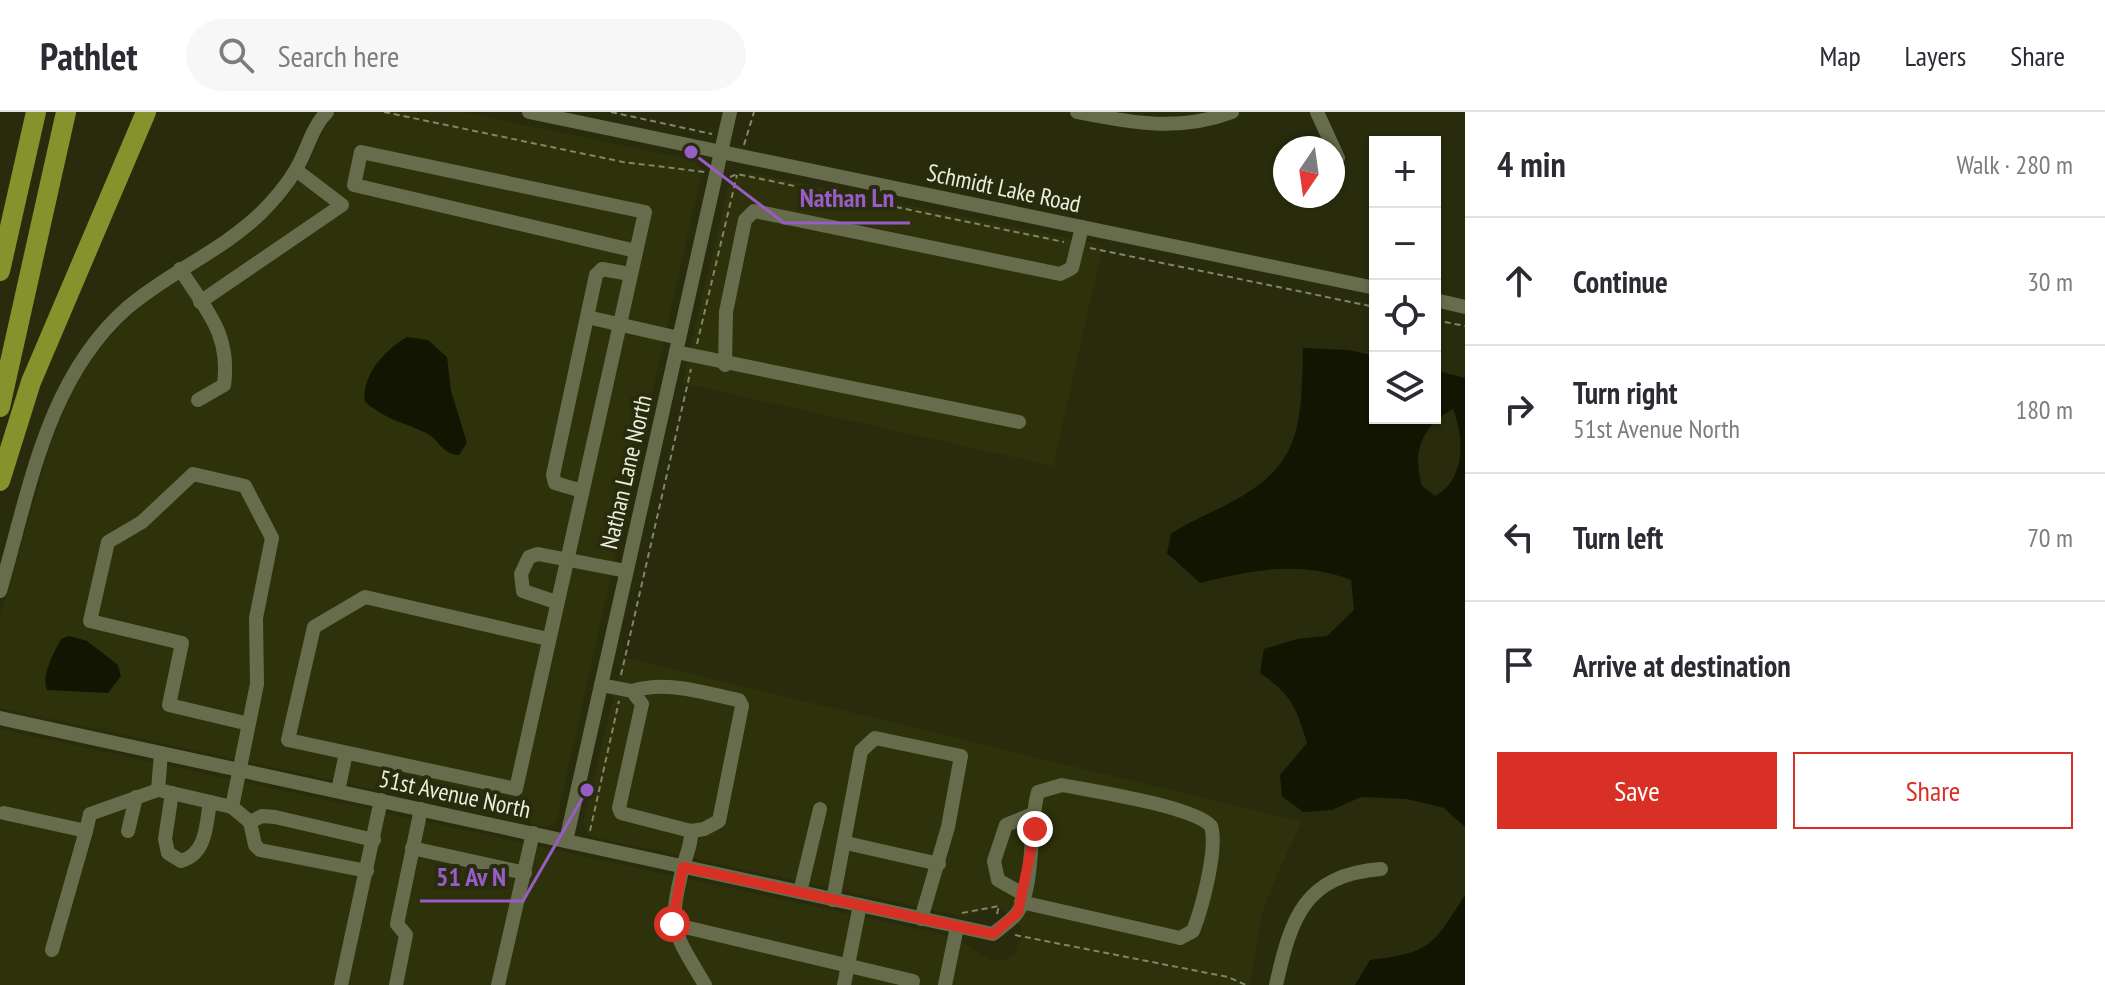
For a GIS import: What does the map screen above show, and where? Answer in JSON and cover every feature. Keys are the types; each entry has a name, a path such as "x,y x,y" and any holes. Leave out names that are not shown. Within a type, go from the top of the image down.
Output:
{"highway":[{"path":"0,271 36,112"},
{"path":"0,407 66,112"},
{"path":"0,481 31,382 146,112"}],"street":[{"name":"Schmidt Lake Road","path":"529,112 743,148 1082,227 1369,287"},
{"name":"Nathan Lane North","path":"566,841 730,112"},
{"path":"1077,112 1159,126 1192,124 1232,112"},
{"path":"1317,112 1328,136"},
{"path":"0,591 45,434 63,393 88,352 126,309 260,215 296,170 321,115"},
{"path":"548,639 365,597 314,627 288,740 516,789 645,212 361,152 354,185 636,251"},
{"path":"200,302 342,205 296,170"},
{"path":"725,365 726,312 745,220 754,211 1060,274 1072,268 1082,227"},
{"path":"180,269 220,329 227,362 224,385 198,400"},
{"path":"582,491 555,483 553,475 596,275 602,269 630,274"},
{"path":"1441,301 1465,307"},
{"path":"587,317 619,323 677,345 694,356 725,365 1019,422"},
{"path":"232,807 238,770 249,724 257,684 256,618 272,538 245,486 193,474 142,522 108,542 90,621 182,643 169,705 249,724"},
{"path":"556,602 529,596 523,591 523,564 538,554 626,571"},
{"path":"601,685 626,690 652,685 668,686 739,700 742,706 719,821 704,829 691,831 621,813 619,808 642,704 626,690"},
{"name":"51st Avenue North","path":"0,718 993,934"},
{"path":"833,900 861,751 875,738 961,756 939,864 921,919"},
{"path":"161,753 168,853 181,861 196,855 210,802"},
{"path":"338,791 346,753"},
{"path":"993,934 1018,912 1022,898 1035,829 1033,814 1038,792 1062,785 1201,817 1211,826 1212,846 1199,915 1193,931 1180,938 1022,898 998,880 994,861 1006,825 1033,814"},
{"path":"52,950 90,814 136,797 165,792 232,807 250,822 255,845 260,850 367,871"},
{"path":"128,831 136,797"},
{"path":"341,985 381,800"},
{"path":"396,985 406,935 397,924 421,809"},
{"path":"800,892 820,809"},
{"path":"4,813 86,831"},
{"path":"250,822 262,816 275,817 374,840"},
{"path":"691,831 692,842 683,867 672,924 705,985"},
{"path":"498,985 533,833"},
{"path":"846,843 939,864"},
{"path":"412,848 525,873"},
{"path":"1276,985 1286,940 1304,903 1338,878 1356,871 1381,869"},
{"path":"844,985 860,905"},
{"path":"672,924 850,963 913,981 912,985"},
{"path":"950,984 957,927"}],"path":[{"path":"384,112 623,162 729,178 737,174 1369,306"},
{"path":"611,112 743,148"},
{"path":"584,845 594,818 626,690 621,670 754,112"},
{"path":"1441,321 1465,326"},
{"path":"993,934 1026,935 1237,979 1246,985"}],"shaded area":[{"path":"333,112 463,112 693,160 702,170 556,822 546,827 0,708 0,616 53,436 75,387 100,347 149,297 228,248 261,224 287,197 305,170"},
{"path":"747,172 1103,245 1053,466 682,383 729,183"},
{"path":"407,337 428,340 447,357 451,391 467,443 459,455 445,450 428,434 390,418 365,402 371,373 391,348"},
{"path":"1303,348 1349,350 1369,355 1369,424 1432,424 1422,441 1418,462 1422,486 1435,496 1452,480 1460,458 1459,433 1453,409 1441,417 1441,372 1465,378 1465,827 1444,808 1407,799 1361,797 1332,810 1303,812 1282,796 1280,775 1307,743 1291,702 1279,687 1260,673 1264,649 1297,639 1327,636 1354,610 1351,580 1313,570 1276,569 1200,583 1167,553 1171,534 1247,493 1282,462 1292,444 1301,402"},
{"path":"69,636 87,641 118,665 121,676 108,693 47,690 49,664 61,639"},
{"path":"623,657 1302,822 1261,917 1250,985 0,985 0,729 955,937 989,960 1002,961 1015,955 1021,940 1021,927 1005,911 996,907 965,917 589,836 583,823"},
{"path":"1465,895 1465,985 1355,985 1370,960 1406,954 1428,944"}],"place":[{"name":"Nathan Ln","path":"691,152"},
{"name":"51 Av N","path":"587,790"}],"route":[{"path":"672,924 683,867 993,934 1018,912 1035,829"}]}
